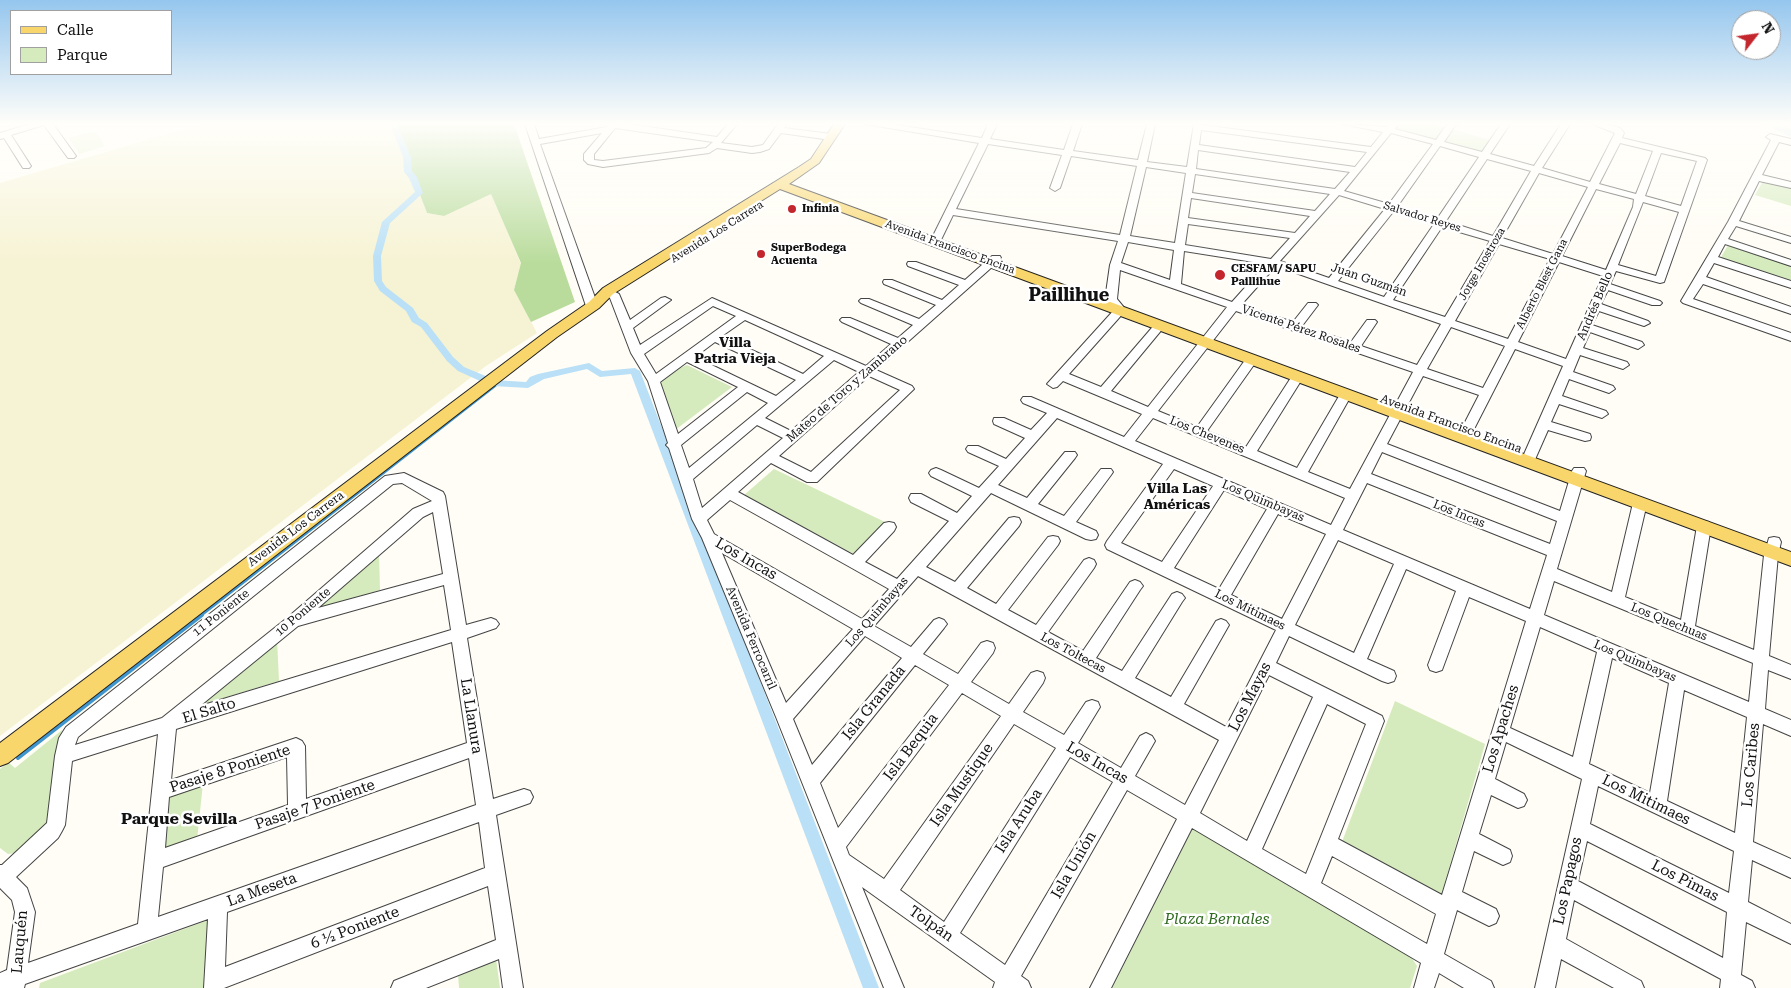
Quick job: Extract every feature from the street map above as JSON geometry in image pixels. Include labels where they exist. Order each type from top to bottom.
[{"type":"main road","name":"Avenida Los Carrera","points":[[787,184],[804,170]]},
{"type":"main road","name":"Avenida Los Carrera","points":[[0,756],[308,520],[593,306],[787,184],[813,170]]},
{"type":"main road","points":[[808,189],[808,183],[818,170]]},
{"type":"main road","name":"Avenida Francisco Encina","points":[[787,184],[808,189],[936,239]]},
{"type":"main road","name":"Avenida Francisco Encina","points":[[787,184],[1773,547],[1791,558]]},
{"type":"main road","name":"Avenida Francisco Encina","points":[[1115,305],[1160,325],[1208,339],[1252,359],[1346,394],[1467,430],[1530,458]]},
{"type":"main road","name":"Avenida Francisco Encina","points":[[1578,475],[1640,503],[1704,526],[1773,547],[1791,548]]},
{"type":"street","points":[[545,170],[593,306]]},
{"type":"street","points":[[936,239],[971,170]]},
{"type":"street","points":[[1055,188],[1062,170]]},
{"type":"street","points":[[1115,305],[1115,265],[1124,240],[1140,170]]},
{"type":"street","points":[[1176,285],[1191,170]]},
{"type":"street","name":"Salvador Reyes","points":[[1192,170],[1338,192],[1555,257],[1608,275],[1660,280],[1684,210]]},
{"type":"street","points":[[1126,442],[1234,306],[1357,170]]},
{"type":"street","points":[[1331,282],[1391,208],[1418,170]]},
{"type":"street","points":[[1386,301],[1476,170]]},
{"type":"street","name":"Jorge Inostroza","points":[[1398,409],[1535,170]]},
{"type":"street","points":[[1540,170],[1684,210],[1698,170]]},
{"type":"street","name":"Alberto Blest Gana","points":[[1467,430],[1599,170]]},
{"type":"street","name":"Andrés Bello","points":[[1530,458],[1638,207],[1639,198],[1650,170]]},
{"type":"street","points":[[1759,170],[1733,222],[1687,302],[1791,337]]},
{"type":"street","points":[[1756,177],[1791,185]]},
{"type":"street","points":[[1188,195],[1317,214]]},
{"type":"street","points":[[950,212],[1124,240]]},
{"type":"street","points":[[1183,220],[1297,236]]},
{"type":"street","points":[[1733,222],[1790,239]]},
{"type":"street","name":"Juan Guzmán","points":[[1124,240],[1273,262],[1511,344],[1609,389]]},
{"type":"street","points":[[1722,240],[1791,263]]},
{"type":"street","points":[[1712,258],[1791,285]]},
{"type":"street","name":"Mateo de Toro y Zambrano","points":[[699,519],[993,260]]},
{"type":"street","points":[[912,264],[966,284]]},
{"type":"street","name":"Vicente Pérez Rosales","points":[[1115,265],[1486,393]]},
{"type":"street","points":[[1608,275],[1656,302]]},
{"type":"street","points":[[1700,279],[1791,311]]},
{"type":"street","points":[[888,282],[943,304]]},
{"type":"street","name":"Avenida Ferrocarril","points":[[612,294],[637,353],[654,381],[673,445],[687,477],[699,519],[710,538],[894,988]]},
{"type":"street","points":[[627,327],[665,300]]},
{"type":"street","points":[[637,353],[712,301],[908,389],[812,479],[770,457]]},
{"type":"street","points":[[865,302],[920,324]]},
{"type":"street","name":"Los Chevenes","points":[[1115,305],[1057,379],[1103,393],[1353,496]]},
{"type":"street","points":[[1295,327],[1312,305]]},
{"type":"street","points":[[1595,306],[1644,322]]},
{"type":"street","points":[[654,381],[744,315]]},
{"type":"street","points":[[846,320],[899,343]]},
{"type":"street","points":[[1354,348],[1371,322]]},
{"type":"street","points":[[1103,393],[1160,325]]},
{"type":"street","points":[[1586,328],[1638,345]]},
{"type":"street","points":[[714,337],[804,379]]},
{"type":"street","points":[[1576,350],[1623,365]]},
{"type":"street","points":[[687,477],[833,355]]},
{"type":"street","points":[[686,357],[777,402]]},
{"type":"street","points":[[1200,432],[1252,359]]},
{"type":"street","points":[[1249,453],[1298,376]]},
{"type":"street","points":[[673,445],[746,387]]},
{"type":"street","points":[[1300,474],[1346,394]]},
{"type":"street","points":[[1556,398],[1602,414]]},
{"type":"street","points":[[1027,400],[1055,412]]},
{"type":"street","name":"Los Mayas","points":[[1100,988],[1398,409]]},
{"type":"street","name":"Los Quimbayas","points":[[784,717],[1055,412],[1791,728]]},
{"type":"street","points":[[756,419],[792,437]]},
{"type":"street","points":[[999,421],[1033,436]]},
{"type":"street","points":[[1544,424],[1585,437]]},
{"type":"street","points":[[1379,446],[1564,518]]},
{"type":"street","points":[[973,448],[1008,465]]},
{"type":"street","points":[[1029,505],[1070,455]]},
{"type":"street","name":"Los Mitimaes","points":[[1172,462],[1112,545],[1388,676]]},
{"type":"street","points":[[1067,523],[1106,472]]},
{"type":"street","points":[[936,473],[1029,505],[1091,535]]},
{"type":"street","name":"Los Apaches","points":[[1424,988],[1578,475]]},
{"type":"street","name":"Los Incas","points":[[1364,476],[1554,552]]},
{"type":"street","name":"11 Poniente","points":[[64,756],[68,738],[72,732],[390,479],[404,478],[438,496],[439,504]]},
{"type":"street","points":[[1165,570],[1222,483]]},
{"type":"street","points":[[728,493],[899,588]]},
{"type":"street","points":[[916,498],[959,520]]},
{"type":"street","points":[[1618,601],[1640,503]]},
{"type":"street","name":"La Llanura","points":[[439,504],[513,988]]},
{"type":"street","name":"10 Poniente","points":[[168,723],[292,622],[418,513],[439,504]]},
{"type":"street","points":[[1222,597],[1276,506]]},
{"type":"street","points":[[957,590],[1014,522]]},
{"type":"street","points":[[1687,630],[1704,526]]},
{"type":"street","points":[[855,563],[889,527]]},
{"type":"street","name":"Los Incas","points":[[710,538],[1484,988]]},
{"type":"street","points":[[998,612],[1053,541]]},
{"type":"street","name":"Los Caribes","points":[[1734,982],[1743,846],[1773,547]]},
{"type":"street","points":[[1358,662],[1402,561]]},
{"type":"street","points":[[1038,634],[1089,564]]},
{"type":"street","name":"Los Toltecas","points":[[916,568],[1229,737]]},
{"type":"street","name":"Los Quechuas","points":[[1548,572],[1791,672]]},
{"type":"street","points":[[292,622],[450,578]]},
{"type":"street","points":[[1086,660],[1135,586]]},
{"type":"street","points":[[1436,665],[1465,588]]},
{"type":"street","points":[[1125,681],[1177,598]]},
{"type":"street","name":"El Salto","points":[[64,756],[491,624]]},
{"type":"street","name":"Isla Granada","points":[[810,781],[938,624]]},
{"type":"street","points":[[1174,707],[1221,625]]},
{"type":"street","name":"Isla Bequia","points":[[839,853],[987,648]]},
{"type":"street","name":"Los Papagos","points":[[1545,988],[1580,828],[1585,771],[1606,648]]},
{"type":"street","points":[[1266,666],[1376,721],[1310,887]]},
{"type":"street","name":"Isla Mustique","points":[[887,892],[1037,678]]},
{"type":"street","points":[[1657,806],[1678,679]]},
{"type":"street","points":[[1251,853],[1323,694]]},
{"type":"street","name":"Isla Aruba","points":[[947,935],[1092,707]]},
{"type":"street","points":[[147,930],[168,723]]},
{"type":"street","name":"Los Mitimaes","points":[[1500,731],[1791,869]]},
{"type":"street","name":"Isla Unión","points":[[1011,985],[1146,742]]},
{"type":"street","name":"Pasaje 8 Poniente","points":[[161,792],[296,746],[297,811]]},
{"type":"street","name":"Pasaje 7 Poniente","points":[[154,861],[476,748]]},
{"type":"street","points":[[1,876],[52,832],[56,825],[64,756]]},
{"type":"street","points":[[1485,783],[1518,800]]},
{"type":"street","name":"La Meseta","points":[[10,983],[147,930],[524,797]]},
{"type":"street","name":"Los Pimas","points":[[1580,828],[1791,934]]},
{"type":"street","points":[[1468,838],[1503,856]]},
{"type":"street","points":[[1328,843],[1449,903],[1489,916]]},
{"type":"street","name":"Tolpán","points":[[839,853],[887,892],[947,935],[1011,985]]},
{"type":"street","name":"6 ½ Poniente","points":[[215,985],[495,874]]},
{"type":"street","name":"Lauquén","points":[[1,876],[20,895],[24,912],[10,983]]},
{"type":"street","points":[[1567,886],[1734,982]]},
{"type":"street","points":[[215,985],[218,906]]},
{"type":"street","points":[[1554,944],[1634,988]]},
{"type":"street","points":[[402,988],[506,946]]},
{"type":"shaded area","points":[[44,170],[408,170],[413,177],[427,213],[444,216],[491,193],[521,264],[514,290],[537,333],[486,366],[0,736],[0,183]]},
{"type":"green space","points":[[408,170],[530,170],[575,302],[531,322],[514,290],[521,263],[491,194],[444,216],[427,213],[413,177]]},
{"type":"green space","points":[[1763,181],[1791,188],[1791,206],[1755,195]]},
{"type":"green space","points":[[1728,245],[1791,266],[1791,283],[1720,259]]},
{"type":"green space","points":[[687,365],[732,387],[675,430],[654,379]]},
{"type":"green space","points":[[774,469],[885,522],[854,554],[744,495]]},
{"type":"green space","points":[[379,552],[380,590],[308,612]]},
{"type":"green space","points":[[277,639],[279,681],[197,706]]},
{"type":"green space","points":[[1395,701],[1485,744],[1441,896],[1342,842]]},
{"type":"green space","points":[[62,730],[47,823],[16,853],[8,854],[0,848],[0,769],[8,762],[15,768]]},
{"type":"green space","points":[[203,783],[197,840],[160,851],[167,795]]},
{"type":"green space","name":"Plaza Bernales","points":[[1193,827],[1411,957],[1417,966],[1410,988],[1103,988]]},
{"type":"green space","points":[[208,920],[204,988],[39,988],[40,983]]},
{"type":"green space","points":[[496,959],[500,988],[459,988],[458,974]]},
{"type":"waterway","points":[[408,170],[413,177],[419,193],[386,222],[377,256],[378,281],[383,289],[410,310],[415,320],[424,325],[450,359],[461,369],[484,379]]},
{"type":"waterway","points":[[493,383],[528,385],[534,379],[542,376],[589,366],[600,374],[635,371],[871,988]]},
{"type":"waterway","points":[[200,616],[497,384]]},
{"type":"waterway","points":[[18,758],[202,615]]},
{"type":"place","name":"Infinia","points":[[792,209]]},
{"type":"place","name":"SuperBodega Acuenta","points":[[761,254]]},
{"type":"place","name":"CESFAM/ SAPU Paillihue","points":[[1220,275]]},
{"type":"district","name":"Paillihue","points":[[1069,296]]},
{"type":"district","name":"Villa Patria Vieja","points":[[735,352]]},
{"type":"district","name":"Villa Las Américas","points":[[1177,498]]},
{"type":"district","name":"Parque Sevilla","points":[[179,819]]}]
